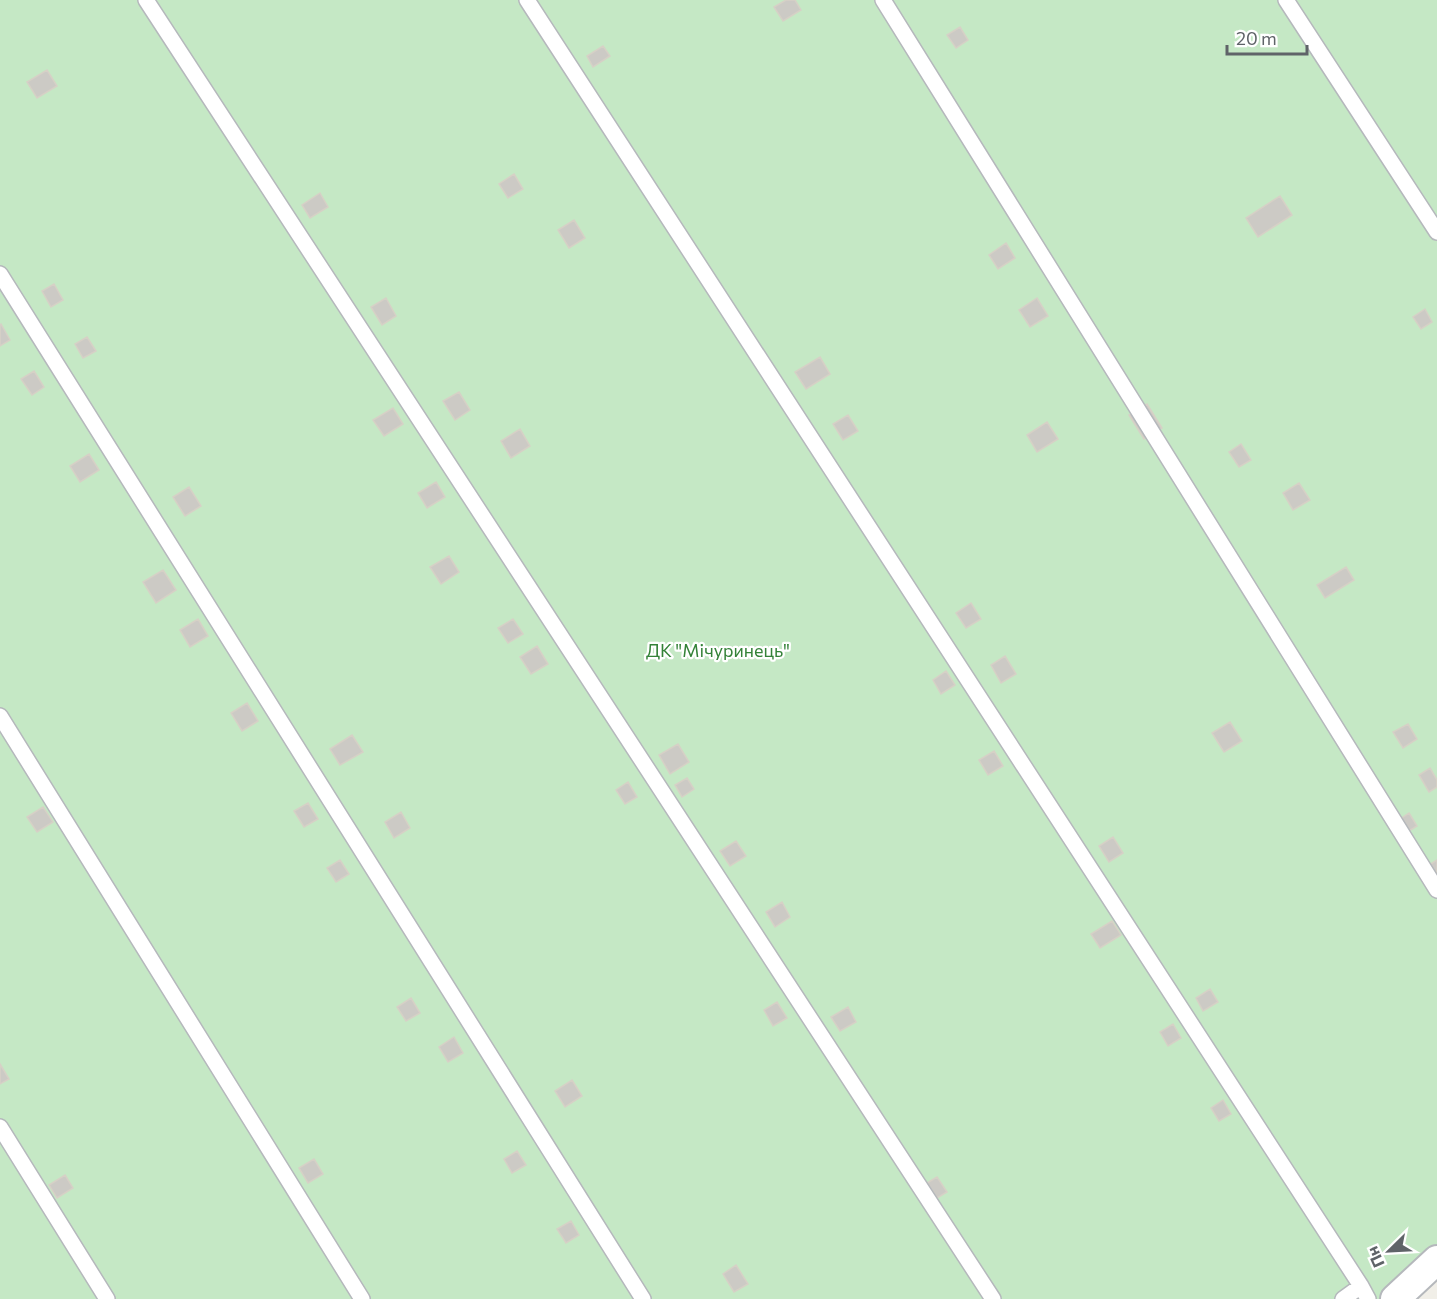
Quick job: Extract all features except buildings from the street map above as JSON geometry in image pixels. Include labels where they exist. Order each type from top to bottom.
[{"type":"street","points":[[1395,1299],[1437,1260]]},
{"type":"lane","points":[[146,0],[993,1299]]},
{"type":"lane","points":[[528,0],[1364,1292],[1342,1299]]},
{"type":"lane","points":[[883,0],[1437,890]]},
{"type":"lane","points":[[1286,0],[1437,232]]},
{"type":"lane","points":[[0,274],[643,1299]]},
{"type":"lane","points":[[0,716],[362,1299]]},
{"type":"lane","points":[[0,1127],[107,1299]]},
{"type":"green space","name":"ДК \"Мічуринець\"","points":[[0,0],[1437,0],[1437,1260],[1395,1299],[0,1299]]}]
